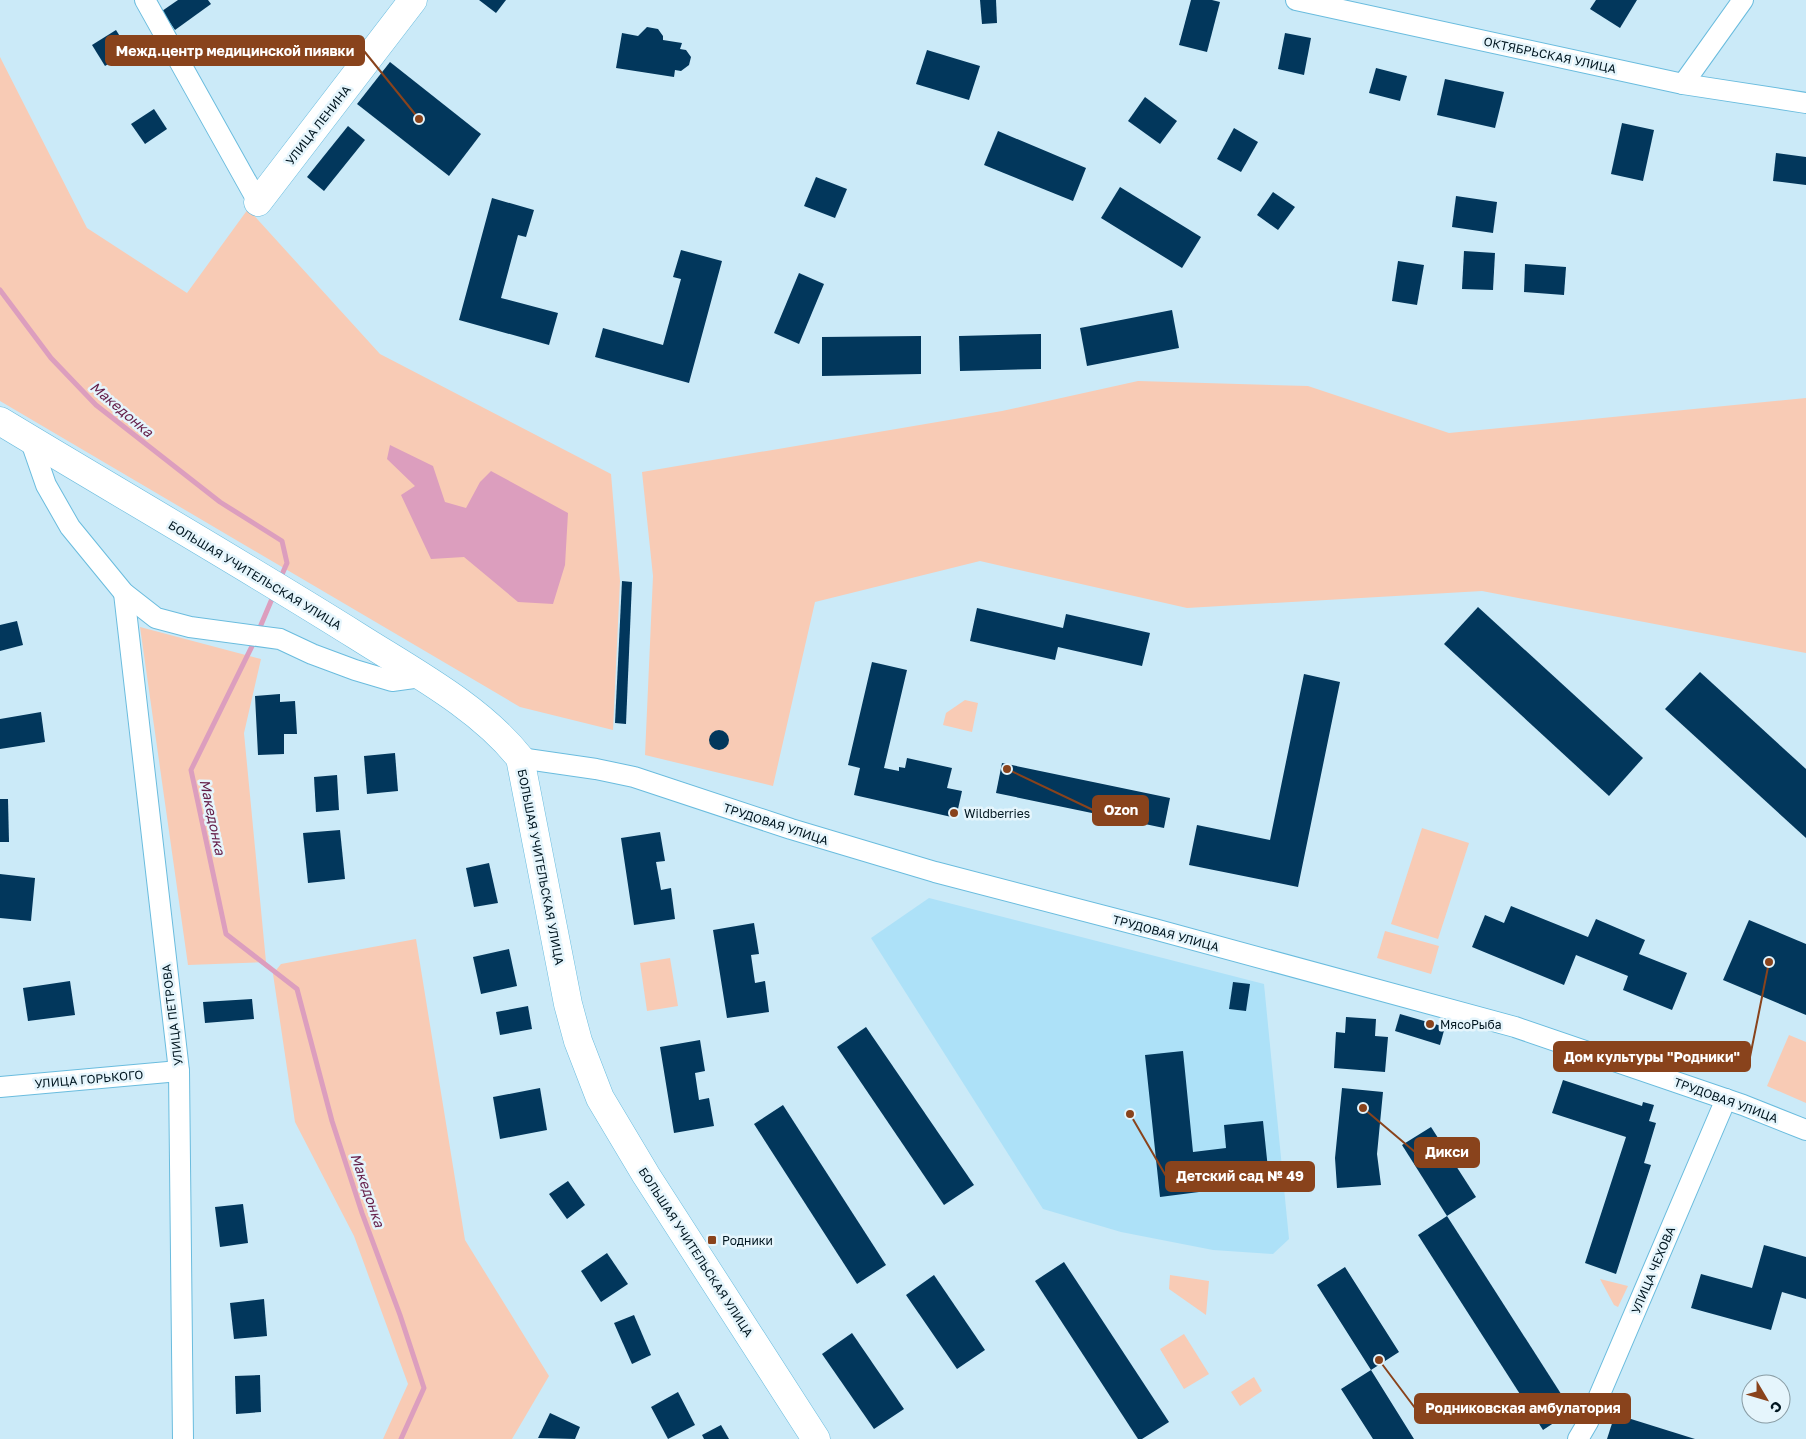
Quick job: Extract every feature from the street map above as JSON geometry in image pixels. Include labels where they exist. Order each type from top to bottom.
[{"type":"main road","name":"УЛИЦА ЛЕНИНА","points":[[258,202],[413,0]]},
{"type":"main road","name":"БОЛЬШАЯ УЧИТЕЛЬСКАЯ УЛИЦА","points":[[0,421],[315,610],[483,719],[506,740],[520,758],[568,1004],[578,1041],[600,1098],[646,1175],[816,1439]]},
{"type":"street","points":[[145,0],[258,202]]},
{"type":"street","name":"ОКТЯБРЬСКАЯ УЛИЦА","points":[[1296,0],[1684,84],[1806,103]]},
{"type":"street","points":[[1684,84],[1743,0]]},
{"type":"street","points":[[30,439],[46,485],[70,527],[124,593],[156,618],[190,627],[280,639],[312,654],[392,681],[421,677]]},
{"type":"street","name":"УЛИЦА ПЕТРОВА","points":[[124,593],[179,1071],[183,1439]]},
{"type":"street","name":"ТРУДОВАЯ УЛИЦА","points":[[520,758],[596,769],[634,777],[791,829],[936,872],[1163,931],[1516,1027],[1726,1099],[1806,1130]]},
{"type":"street","name":"УЛИЦА ГОРЬКОГО","points":[[0,1087],[179,1071]]},
{"type":"street","name":"УЛИЦА ЧЕХОВА","points":[[1578,1439],[1588,1422],[1726,1099]]},
{"type":"shaded area","points":[[0,57],[87,228],[187,293],[248,209],[380,354],[611,474],[620,581],[613,730],[520,707],[0,401]]},
{"type":"shaded area","points":[[1138,381],[1308,386],[1449,433],[1806,398],[1806,653],[1482,591],[1187,608],[980,561],[815,602],[773,786],[645,755],[653,576],[642,472],[1002,411]]},
{"type":"shaded area","points":[[390,445],[433,466],[445,502],[466,508],[480,482],[491,471],[568,513],[565,565],[553,604],[518,602],[464,557],[431,559],[401,495],[415,486],[387,459]]},
{"type":"shaded area","points":[[140,627],[261,659],[244,733],[266,962],[188,965]]},
{"type":"shaded area","points":[[965,700],[978,703],[972,732],[943,725],[946,713]]},
{"type":"shaded area","points":[[1422,828],[1469,843],[1438,939],[1391,924]]},
{"type":"shaded area","points":[[929,898],[1264,984],[1289,1239],[1273,1254],[1213,1250],[1121,1232],[1043,1209],[871,938]]},
{"type":"shaded area","points":[[1385,931],[1439,946],[1431,974],[1377,958]]},
{"type":"shaded area","points":[[416,939],[465,1240],[549,1376],[512,1439],[383,1439],[408,1384],[354,1236],[295,1122],[273,974],[281,964]]},
{"type":"shaded area","points":[[670,958],[678,1006],[647,1011],[640,963]]},
{"type":"shaded area","points":[[1789,1035],[1806,1042],[1806,1103],[1767,1086]]},
{"type":"shaded area","points":[[1170,1275],[1209,1281],[1206,1315],[1169,1289]]},
{"type":"shaded area","points":[[1600,1279],[1628,1286],[1618,1307],[1614,1305]]},
{"type":"shaded area","points":[[1184,1334],[1209,1374],[1184,1389],[1160,1349]]},
{"type":"shaded area","points":[[1254,1377],[1262,1391],[1240,1406],[1231,1392]]},
{"type":"building","points":[[178,0],[208,0],[211,4],[175,30],[162,11]]},
{"type":"building","points":[[479,0],[506,0],[496,13]]},
{"type":"building","points":[[980,0],[996,0],[997,23],[982,24]]},
{"type":"building","points":[[1191,0],[1220,2],[1207,52],[1179,45]]},
{"type":"building","points":[[1596,0],[1637,0],[1620,28],[1590,9]]},
{"type":"building","points":[[647,27],[658,29],[663,36],[663,40],[682,43],[680,49],[686,50],[691,57],[689,65],[681,71],[675,70],[674,77],[616,68],[622,33],[638,36]]},
{"type":"building","points":[[116,30],[129,51],[105,66],[92,45]]},
{"type":"building","points":[[1285,33],[1311,38],[1304,75],[1278,69]]},
{"type":"building","points":[[927,50],[980,66],[969,100],[916,84]]},
{"type":"building","points":[[390,62],[481,134],[449,176],[357,104]]},
{"type":"building","points":[[1376,68],[1407,76],[1400,101],[1369,93]]},
{"type":"building","points":[[1445,79],[1504,92],[1495,128],[1437,115]]},
{"type":"building","points":[[1145,97],[1177,121],[1160,144],[1128,121]]},
{"type":"building","points":[[154,109],[167,129],[145,144],[131,124]]},
{"type":"building","points":[[1622,123],[1654,130],[1643,181],[1611,174]]},
{"type":"building","points":[[348,126],[365,140],[324,191],[307,177]]},
{"type":"building","points":[[1234,128],[1258,142],[1241,172],[1217,159]]},
{"type":"building","points":[[998,131],[1086,168],[1073,201],[984,165]]},
{"type":"building","points":[[1776,153],[1806,157],[1806,185],[1773,181]]},
{"type":"building","points":[[816,177],[847,189],[835,218],[804,206]]},
{"type":"building","points":[[1120,187],[1201,237],[1182,268],[1101,218]]},
{"type":"building","points":[[1273,192],[1295,207],[1278,230],[1257,215]]},
{"type":"building","points":[[1456,196],[1497,202],[1493,233],[1452,227]]},
{"type":"building","points":[[492,198],[534,210],[526,237],[518,235],[501,298],[558,313],[549,345],[459,320]]},
{"type":"building","points":[[681,250],[722,261],[689,383],[595,357],[603,328],[663,345],[681,279],[673,277]]},
{"type":"building","points":[[1464,251],[1495,253],[1493,290],[1462,289]]},
{"type":"building","points":[[1398,261],[1424,265],[1417,305],[1392,301]]},
{"type":"building","points":[[1525,264],[1566,267],[1564,295],[1524,292]]},
{"type":"building","points":[[799,273],[824,284],[799,344],[774,333]]},
{"type":"building","points":[[1172,310],[1179,348],[1087,366],[1080,328]]},
{"type":"building","points":[[1041,334],[1041,369],[960,371],[959,336]]},
{"type":"building","points":[[921,336],[921,374],[822,376],[822,337]]},
{"type":"building","points":[[622,581],[632,582],[626,724],[615,723]]},
{"type":"building","points":[[1478,607],[1643,758],[1609,796],[1444,644]]},
{"type":"building","points":[[977,608],[1063,628],[1066,614],[1150,633],[1142,666],[1058,647],[1055,660],[970,641]]},
{"type":"building","points":[[17,621],[23,645],[0,651],[0,625]]},
{"type":"building","points":[[872,662],[907,670],[884,768],[899,771],[899,767],[905,768],[907,758],[952,768],[947,788],[962,791],[956,818],[854,795],[860,768],[848,765]]},
{"type":"building","points":[[1700,672],[1806,769],[1806,838],[1665,709]]},
{"type":"building","points":[[1304,674],[1340,682],[1298,887],[1189,865],[1197,825],[1270,840]]},
{"type":"building","points":[[280,694],[280,702],[295,701],[297,734],[284,734],[284,754],[258,755],[255,696]]},
{"type":"building","points":[[41,712],[45,742],[0,749],[0,719]]},
{"type":"building","points":[[719,730],[726,733],[729,740],[726,747],[719,750],[712,747],[709,740],[712,733]]},
{"type":"building","points":[[395,753],[398,791],[367,794],[364,756]]},
{"type":"building","points":[[1002,763],[1170,798],[1164,828],[996,793]]},
{"type":"building","points":[[337,775],[339,810],[316,812],[314,777]]},
{"type":"building","points":[[0,799],[8,799],[9,842],[0,842]]},
{"type":"building","points":[[340,830],[345,879],[308,883],[303,833]]},
{"type":"building","points":[[660,832],[665,861],[656,862],[661,890],[671,888],[675,919],[634,925],[621,838]]},
{"type":"building","points":[[489,863],[498,903],[474,907],[466,868]]},
{"type":"building","points":[[0,874],[35,878],[31,921],[0,918]]},
{"type":"building","points":[[1511,906],[1588,937],[1596,919],[1645,940],[1639,954],[1687,973],[1672,1010],[1623,990],[1628,976],[1576,955],[1564,985],[1472,947],[1485,915],[1504,923]]},
{"type":"building","points":[[1749,920],[1806,944],[1806,1015],[1723,980]]},
{"type":"building","points":[[754,923],[759,954],[751,955],[755,983],[765,981],[769,1012],[727,1018],[713,930]]},
{"type":"building","points":[[509,949],[517,986],[481,994],[473,957]]},
{"type":"building","points":[[70,981],[75,1015],[28,1021],[23,988]]},
{"type":"building","points":[[1233,982],[1250,984],[1246,1011],[1229,1009]]},
{"type":"building","points":[[252,999],[254,1019],[205,1023],[203,1002]]},
{"type":"building","points":[[528,1006],[532,1029],[500,1035],[496,1012]]},
{"type":"building","points":[[1400,1014],[1445,1027],[1440,1045],[1395,1031]]},
{"type":"building","points":[[1346,1017],[1376,1019],[1375,1036],[1388,1037],[1385,1072],[1334,1068],[1336,1032],[1345,1033]]},
{"type":"building","points":[[866,1027],[974,1185],[944,1205],[837,1047]]},
{"type":"building","points":[[700,1040],[705,1071],[695,1073],[699,1100],[709,1098],[714,1126],[674,1133],[660,1047]]},
{"type":"building","points":[[1183,1051],[1193,1152],[1226,1148],[1224,1125],[1263,1121],[1270,1188],[1235,1192],[1233,1177],[1229,1177],[1227,1163],[1196,1166],[1199,1192],[1160,1197],[1145,1055]]},
{"type":"building","points":[[1563,1080],[1642,1106],[1643,1102],[1654,1105],[1649,1121],[1656,1123],[1644,1163],[1651,1165],[1616,1274],[1585,1263],[1626,1137],[1552,1113]]},
{"type":"building","points":[[540,1088],[547,1130],[500,1139],[493,1097]]},
{"type":"building","points":[[1342,1088],[1383,1092],[1377,1154],[1381,1185],[1337,1188],[1335,1158]]},
{"type":"building","points":[[783,1105],[886,1265],[857,1284],[754,1124]]},
{"type":"building","points":[[1431,1127],[1476,1197],[1447,1216],[1402,1145]]},
{"type":"building","points":[[568,1181],[585,1205],[567,1219],[549,1194]]},
{"type":"building","points":[[243,1204],[248,1243],[220,1247],[215,1207]]},
{"type":"building","points":[[1447,1216],[1572,1411],[1543,1430],[1418,1235]]},
{"type":"building","points":[[1764,1245],[1806,1257],[1806,1299],[1782,1292],[1771,1330],[1691,1308],[1701,1274],[1752,1288]]},
{"type":"building","points":[[607,1253],[628,1284],[601,1302],[581,1271]]},
{"type":"building","points":[[1064,1262],[1169,1422],[1142,1439],[1138,1439],[1035,1281]]},
{"type":"building","points":[[1345,1267],[1399,1352],[1371,1370],[1317,1285]]},
{"type":"building","points":[[934,1275],[985,1350],[957,1369],[906,1295]]},
{"type":"building","points":[[264,1299],[267,1336],[234,1339],[230,1303]]},
{"type":"building","points":[[634,1315],[651,1355],[632,1364],[614,1323]]},
{"type":"building","points":[[852,1333],[904,1409],[874,1429],[822,1354]]},
{"type":"building","points":[[1371,1370],[1414,1439],[1373,1439],[1341,1389]]},
{"type":"building","points":[[260,1375],[261,1412],[236,1414],[235,1376]]},
{"type":"building","points":[[678,1392],[695,1425],[668,1439],[651,1407]]},
{"type":"building","points":[[550,1413],[580,1427],[575,1439],[538,1438]]},
{"type":"building","points":[[1615,1414],[1695,1439],[1607,1439]]},
{"type":"building","points":[[721,1425],[729,1439],[704,1439],[702,1435]]},
{"type":"waterway","name":"Македонка","points":[[0,290],[51,358],[96,405],[220,502],[282,541],[287,563],[280,579]]},
{"type":"waterway","name":"Македонка","points":[[258,632],[274,594]]},
{"type":"waterway","name":"Македонка","points":[[255,640],[191,770],[226,934],[297,989],[332,1121],[362,1213],[400,1315],[424,1388],[401,1439]]},
{"type":"place","name":"Межд.центр медицинской пиявки","points":[[419,119]]},
{"type":"place","name":"Ozon","points":[[1007,769]]},
{"type":"place","name":"Wildberries","points":[[954,813]]},
{"type":"place","name":"Дом культуры \"Родники\"","points":[[1769,962]]},
{"type":"place","name":"МясоРыба","points":[[1430,1024]]},
{"type":"place","name":"Дикси","points":[[1363,1108]]},
{"type":"place","name":"Детский сад № 49","points":[[1130,1114]]},
{"type":"place","name":"Родники","points":[[712,1240]]},
{"type":"place","name":"Родниковская амбулатория","points":[[1379,1360]]}]
